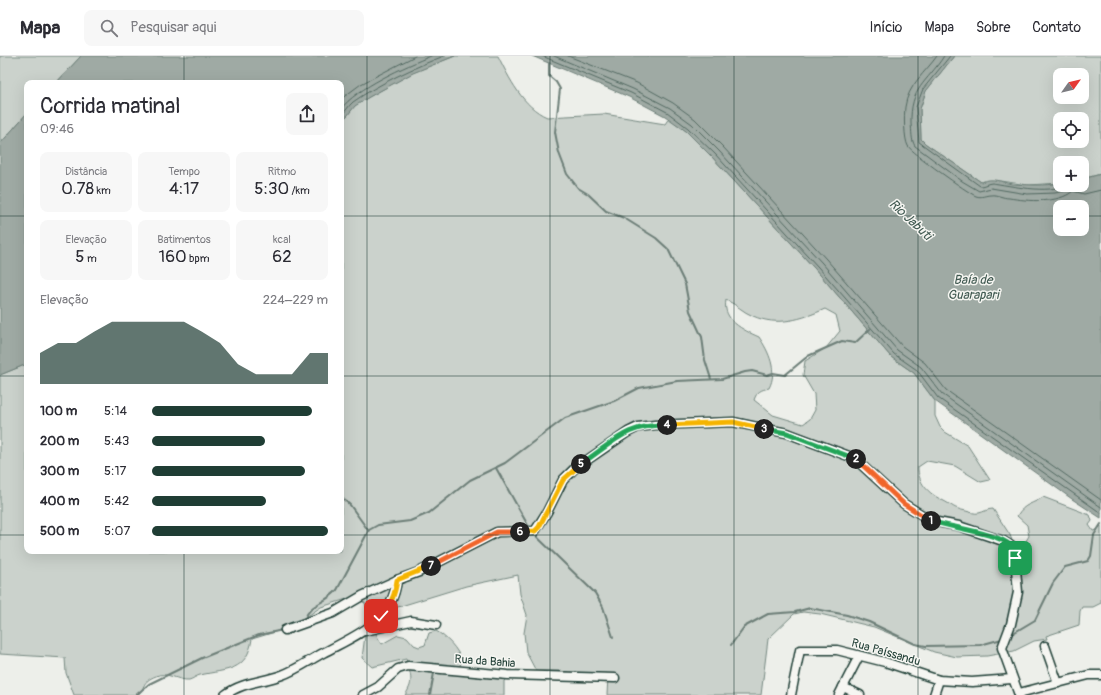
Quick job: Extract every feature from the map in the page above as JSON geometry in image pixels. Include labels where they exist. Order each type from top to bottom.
[{"type":"street","points":[[284,630],[333,613],[397,580],[419,572],[497,532],[535,531],[548,512],[563,480],[574,469],[628,432],[638,427],[655,424],[733,422],[787,433],[854,458],[904,504],[922,516],[932,521],[959,526],[1003,541],[1011,546],[1015,558],[1018,592],[1011,624],[1002,648],[1008,662],[1012,679],[1019,694],[1090,675],[1101,675]]},
{"type":"street","points":[[225,695],[235,687],[284,675],[364,631],[381,616],[392,603],[397,580]]},
{"type":"street","points":[[364,631],[411,621],[436,625]]},
{"type":"street","points":[[1045,646],[1058,683]]},
{"type":"street","name":"Rua Paíssandu","points":[[791,695],[800,650],[837,650],[885,662],[938,680],[972,682],[1012,679]]},
{"type":"street","points":[[839,695],[859,656]]},
{"type":"street","name":"Rua da Bahia","points":[[363,695],[378,691],[398,669],[408,666],[508,675],[615,678]]},
{"type":"street","points":[[934,695],[938,680]]},
{"type":"street","points":[[843,687],[860,695]]},
{"type":"shaded area","points":[[0,56],[81,56],[59,80],[24,80],[24,116],[0,144]]},
{"type":"shaded area","points":[[455,56],[498,56],[512,82],[524,99],[538,112],[547,117],[604,114],[665,124],[669,118],[686,131],[712,157],[815,269],[891,357],[914,373],[935,401],[935,416],[940,427],[945,432],[968,446],[990,480],[981,482],[955,466],[927,461],[918,467],[918,473],[922,483],[928,491],[958,509],[979,513],[993,509],[1010,535],[1016,552],[1022,547],[1029,536],[1027,525],[1017,516],[1026,506],[1043,497],[1090,515],[1092,521],[1089,525],[1093,531],[1097,530],[1101,526],[1101,603],[1093,607],[1082,607],[1080,611],[1079,625],[1046,636],[1047,639],[1034,641],[1014,651],[987,656],[957,657],[934,652],[874,627],[820,614],[803,612],[794,614],[768,639],[761,695],[607,695],[608,676],[559,671],[536,671],[526,652],[524,633],[527,615],[520,594],[518,575],[466,586],[388,610],[374,628],[382,644],[398,635],[407,637],[414,645],[419,647],[425,645],[429,633],[436,631],[447,639],[458,652],[461,661],[458,671],[510,676],[504,681],[504,695],[405,695],[411,681],[406,659],[372,667],[362,658],[368,613],[365,603],[353,597],[321,607],[306,617],[275,632],[252,639],[246,658],[234,667],[227,670],[200,675],[189,680],[168,675],[160,675],[148,680],[138,695],[74,695],[66,673],[65,658],[0,654],[0,375],[24,365],[24,554],[344,554],[344,118],[347,116],[354,106],[412,73]],"holes":[[[726,300],[753,316],[772,321],[799,319],[825,309],[836,315],[840,331],[826,348],[805,361],[803,375],[814,394],[815,410],[810,419],[803,424],[773,415],[754,400],[756,395],[760,391],[769,388],[772,382],[773,375],[771,362],[769,355],[759,337],[740,327],[730,319],[727,313]]]},
{"type":"shaded area","points":[[954,56],[1101,56],[1101,174],[1089,177],[1089,156],[1053,156],[1053,183],[1028,185],[1000,181],[981,182],[921,139],[920,109],[926,91]]},
{"type":"water","points":[[81,56],[455,56],[413,73],[369,97],[355,106],[344,118],[344,80],[59,80]]},
{"type":"water","name":"Baía de Guarapari","points":[[532,56],[954,56],[926,91],[920,109],[921,139],[926,144],[981,182],[993,180],[1012,184],[1053,184],[1053,192],[1089,192],[1089,177],[1101,174],[1101,518],[935,401],[914,373],[891,357],[815,269],[712,157],[686,131],[665,116],[629,97]]},
{"type":"water","points":[[24,116],[24,365],[0,375],[0,144]]},
{"type":"waterway","points":[[549,63],[549,76],[556,82],[560,89],[555,132],[559,153],[567,174],[578,188],[588,194],[606,211],[624,218],[656,238],[668,249],[685,284],[690,311],[702,337],[705,360],[711,379]]},
{"type":"waterway","points":[[304,620],[314,606],[328,598],[337,590],[369,530],[378,525],[410,521],[429,513],[470,480],[505,463],[565,418],[614,401],[639,388],[677,381],[722,379],[752,371],[767,375],[773,373],[785,375],[808,356],[842,341],[855,343],[870,329]]},
{"type":"waterway","points":[[496,468],[530,529]]},
{"type":"waterway","points":[[344,500],[350,505],[368,530]]},
{"type":"waterway","points":[[1010,635],[1035,620],[1053,583],[1065,567],[1088,561],[1091,556],[1094,535],[1101,524]]},
{"type":"waterway","points":[[534,534],[595,593],[603,607],[613,637]]},
{"type":"waterway","points":[[731,645],[744,627],[768,614],[795,612],[810,608],[847,615],[869,622],[915,644],[926,646],[980,645],[1002,639]]},
{"type":"waterway","points":[[136,695],[149,684],[202,658],[259,635],[283,630]]},
{"type":"waterway","points":[[430,695],[434,673]]},
{"type":"route","points":[[381,616],[392,603],[397,580],[419,572],[497,532],[525,533],[535,531],[548,512],[563,480],[574,469],[628,432],[638,427],[655,424],[685,425],[733,422],[787,433],[816,443],[854,458],[862,463],[876,478],[912,510],[932,521],[959,526],[1003,541],[1011,546],[1015,558]]},
{"type":"water label","name":"Rio Jabuti","points":[[911,219]]}]
